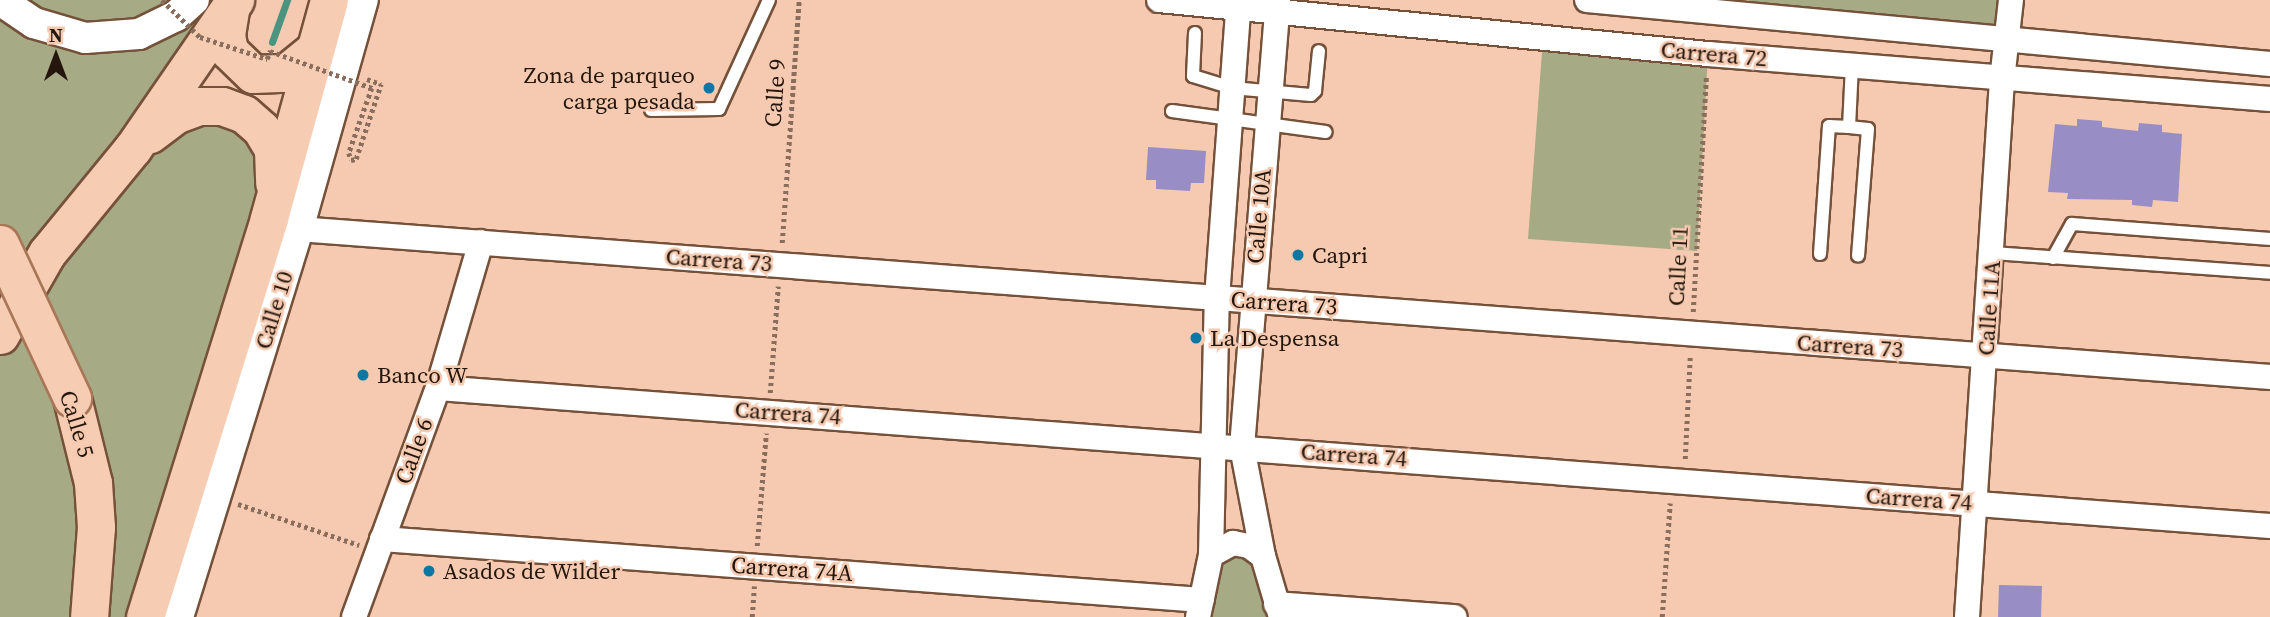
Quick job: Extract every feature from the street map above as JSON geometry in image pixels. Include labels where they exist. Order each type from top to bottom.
[{"type":"main road","name":"Calle 10","points":[[145,617],[284,224],[313,51],[329,0]]},
{"type":"main road","points":[[232,5],[226,35],[229,51],[253,74],[286,74],[313,51]]},
{"type":"main road","points":[[0,335],[47,253],[133,148],[232,5]]},
{"type":"main road","points":[[133,148],[160,124],[199,106],[222,106],[243,114],[261,129],[273,149],[284,224]]},
{"type":"main road","name":"Calle 5","points":[[0,244],[72,398],[93,483],[96,527],[89,617]]},
{"type":"street","points":[[1,0],[34,23],[59,33],[115,38],[157,27],[194,0]]},
{"type":"street","name":"Calle 10","points":[[178,617],[218,496],[284,224],[363,0]]},
{"type":"street","name":"Carrera 72","points":[[1159,0],[1278,5],[1708,54],[2002,80],[2270,99]]},
{"type":"street","name":"Carrera 72","points":[[1587,0],[2270,64]]},
{"type":"street","name":"Calle 11A","points":[[1967,617],[1985,356],[2004,254],[2002,80],[2011,0]]},
{"type":"street","name":"Calle 10A","points":[[1200,608],[1211,555],[1217,298],[1239,4]]},
{"type":"street","name":"Calle 10A","points":[[1278,5],[1242,447],[1263,556],[1279,610]]},
{"type":"street","name":"Carrera 73","points":[[284,224],[481,242],[2270,377]]},
{"type":"street","name":"Calle 6","points":[[354,617],[438,388],[481,242]]},
{"type":"street","name":"Carrera 74","points":[[438,388],[1214,444],[2270,526]]},
{"type":"street","points":[[1211,555],[1233,543],[1249,546],[1263,556]]},
{"type":"street","name":"Carrera 74A","points":[[379,545],[1200,608]]},
{"type":"street","points":[[1279,610],[1455,617]]},
{"type":"lane","points":[[651,110],[719,109],[769,0]]},
{"type":"lane","points":[[1195,33],[1193,76],[1232,88],[1314,93],[1319,51]]},
{"type":"lane","points":[[1849,127],[1852,66]]},
{"type":"lane","points":[[1172,111],[1268,127],[1326,132]]},
{"type":"lane","points":[[1820,254],[1829,126],[1849,127],[1868,129],[1858,256]]},
{"type":"lane","points":[[2053,258],[2072,224],[2270,239]]},
{"type":"lane","points":[[2004,254],[2270,273]]},
{"type":"path","points":[[162,0],[200,37],[267,59],[271,51],[372,88],[349,153],[351,160],[356,159],[381,84]]},
{"type":"path","name":"Calle 9","points":[[786,188],[799,0]]},
{"type":"path","name":"Calle 11","points":[[1662,617],[1692,334],[1708,54]]},
{"type":"path","points":[[218,496],[379,545]]},
{"type":"green space","points":[[0,0],[214,0],[136,145],[199,106],[273,149],[145,617],[0,617]]},
{"type":"green space","points":[[1749,0],[2011,0],[2008,40],[1747,16]]},
{"type":"green space","points":[[1543,39],[1708,54],[1697,251],[1528,239]]},
{"type":"green space","points":[[1249,546],[1281,617],[1198,617],[1211,555]]},
{"type":"building","points":[[2077,119],[2102,121],[2102,127],[2138,131],[2139,123],[2162,125],[2162,132],[2182,134],[2178,202],[2153,200],[2152,207],[2132,205],[2132,200],[2067,199],[2068,193],[2048,192],[2055,124],[2077,126]]},
{"type":"building","points":[[1148,147],[1206,151],[1204,183],[1191,183],[1190,191],[1156,189],[1156,180],[1146,180]]},
{"type":"building","points":[[1999,585],[2042,586],[2041,617],[1998,617]]},
{"type":"waterway","points":[[272,42],[287,0]]},
{"type":"place","name":"Zona de parqueo carga pesada","points":[[709,88]]},
{"type":"place","name":"Capri","points":[[1298,255]]},
{"type":"place","name":"La Despensa","points":[[1196,338]]},
{"type":"place","name":"Banco W","points":[[363,375]]},
{"type":"place","name":"Asados de Wilder","points":[[429,571]]}]
